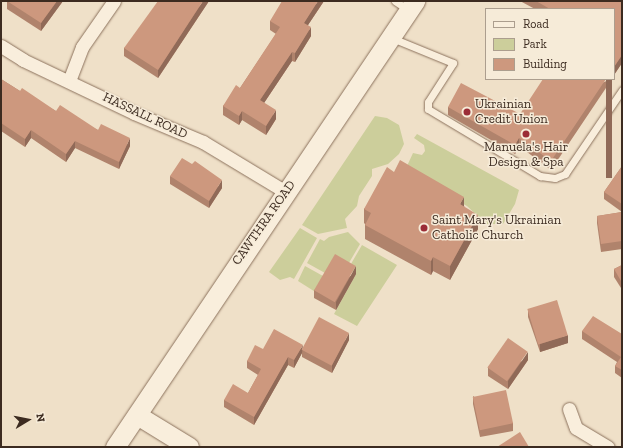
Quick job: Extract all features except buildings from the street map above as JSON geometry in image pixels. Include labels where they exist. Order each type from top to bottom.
[{"type":"main road","name":"CAWTHRA ROAD","points":[[115,447],[286,192],[392,38],[406,4]]},
{"type":"main road","points":[[137,415],[189,447]]},
{"type":"street","points":[[69,81],[82,47],[114,1]]},
{"type":"street","name":"HASSALL ROAD","points":[[1,46],[23,60],[134,113],[203,142],[286,192]]},
{"type":"street","points":[[569,409],[576,428],[608,447]]},
{"type":"lane","points":[[392,38],[453,63],[428,102],[428,109],[540,176],[555,178],[565,174],[622,90]]},
{"type":"green space","points":[[375,116],[387,118],[399,125],[404,144],[399,154],[388,164],[372,169],[372,176],[359,196],[357,206],[345,219],[347,228],[318,234],[302,225]]},
{"type":"green space","points":[[417,134],[519,190],[515,204],[503,224],[486,224],[467,206],[409,174],[407,166],[413,153],[422,155],[425,151],[424,145],[414,138]]},
{"type":"green space","points":[[300,228],[317,238],[294,279],[290,277],[280,280],[269,272]]},
{"type":"green space","points":[[348,232],[360,244],[346,268],[325,273],[307,263],[320,239],[324,241],[329,237]]},
{"type":"green space","points":[[362,245],[397,265],[357,326],[334,314],[356,274],[348,269]]},
{"type":"green space","points":[[305,266],[323,276],[317,293],[298,281]]},
{"type":"place","name":"Ukrainian Credit Union","points":[[467,112]]},
{"type":"place","name":"Manuela's Hair Design & Spa","points":[[526,134]]},
{"type":"place","name":"Saint Mary's Ukrainian Catholic Church","points":[[424,228]]}]
